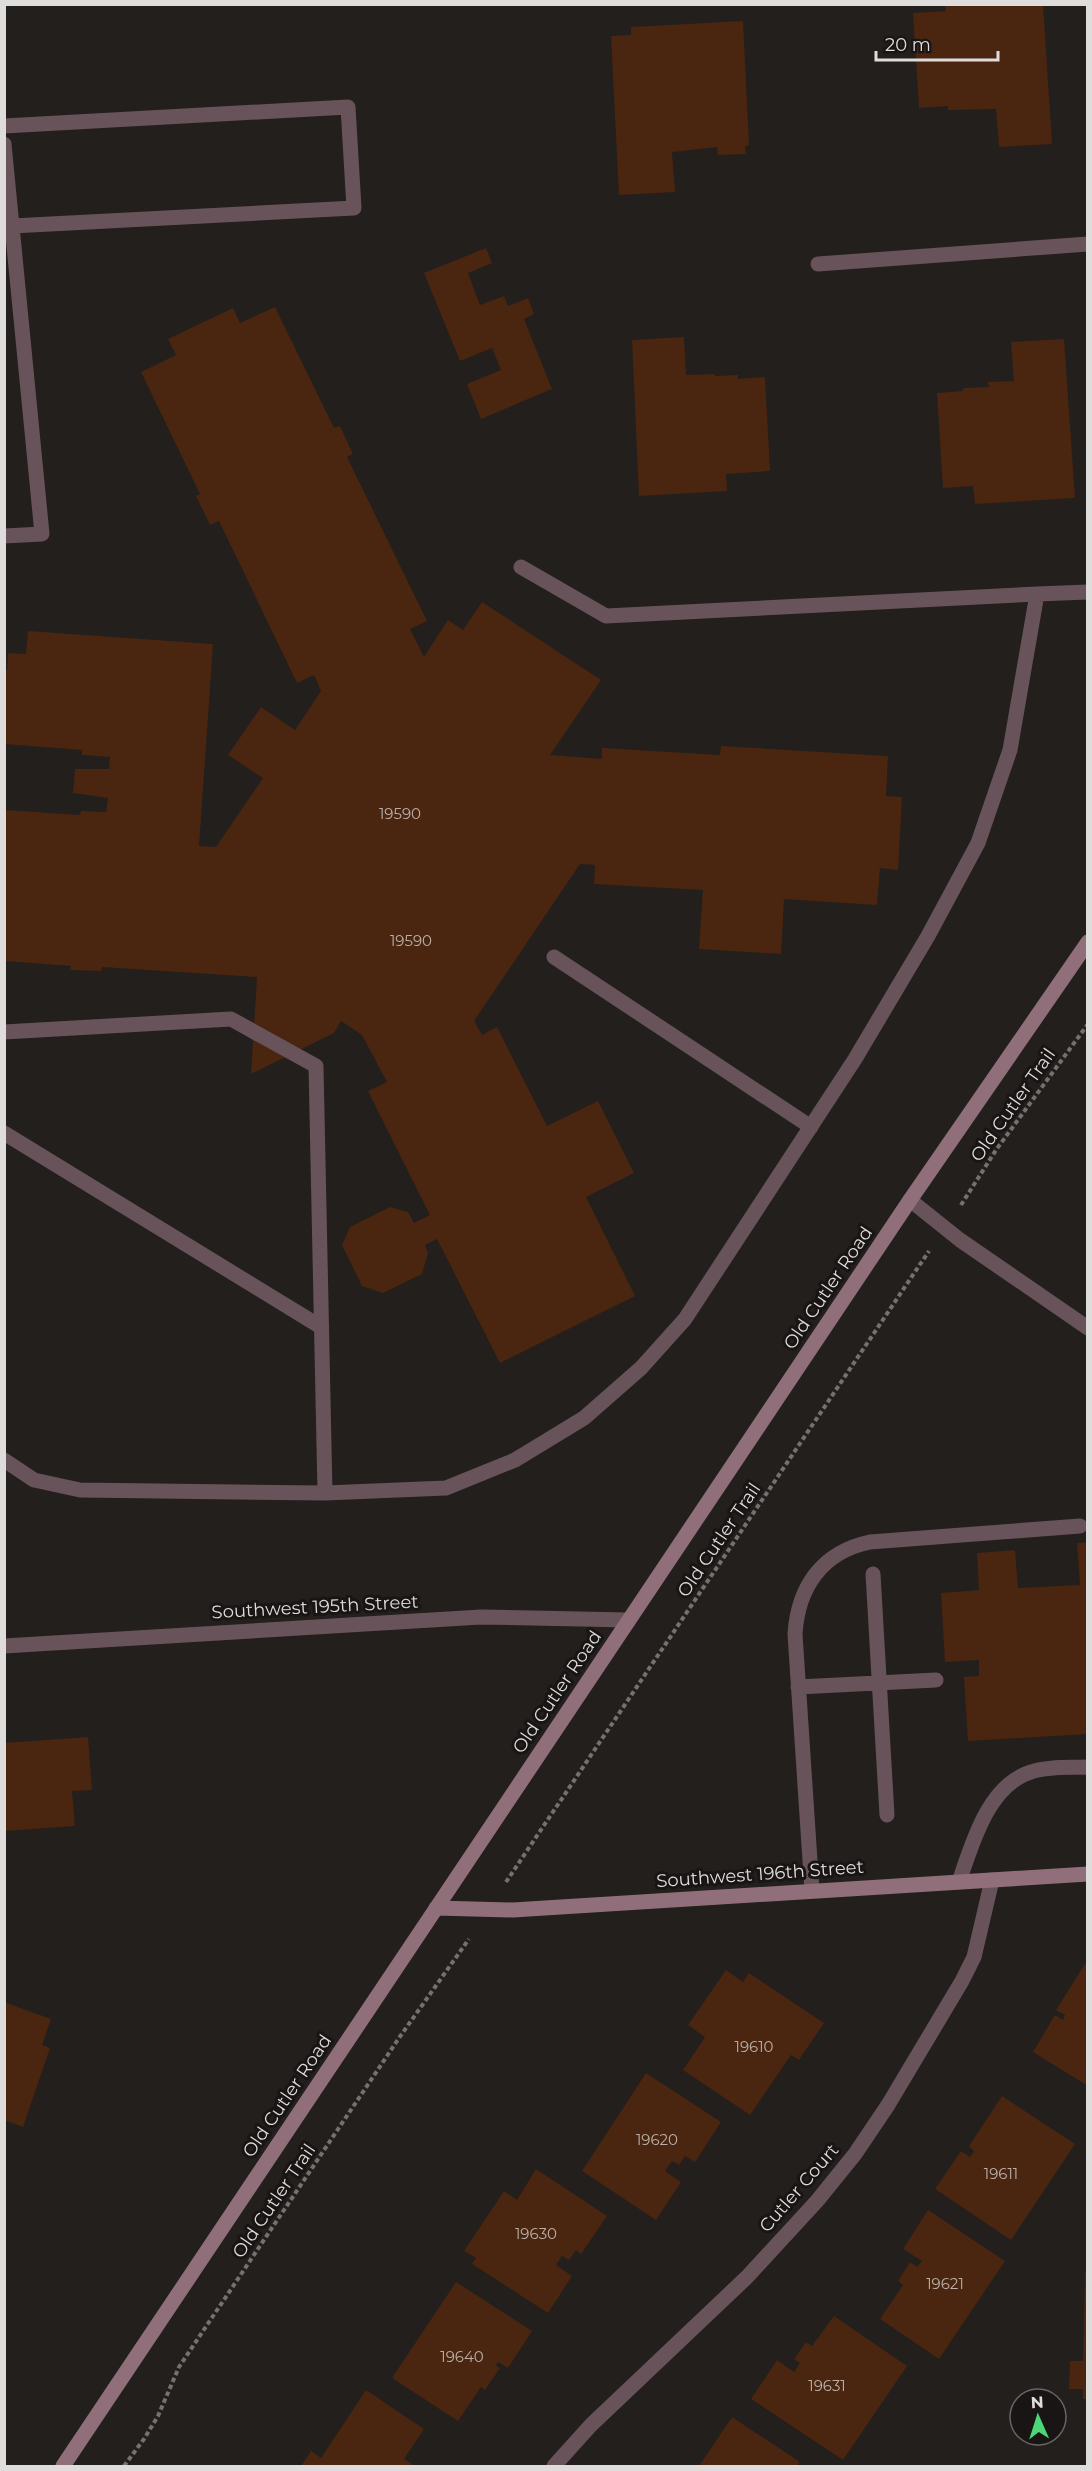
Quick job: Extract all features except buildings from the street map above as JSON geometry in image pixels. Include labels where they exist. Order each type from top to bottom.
[{"type":"main road","name":"Old Cutler Road","points":[[63,2466],[910,1200],[1088,942]]},
{"type":"main road","name":"Southwest 196th Street","points":[[436,1908],[513,1910],[1088,1874]]},
{"type":"street","points":[[4,126],[348,107],[354,208],[12,226]]},
{"type":"street","points":[[4,144],[42,534],[4,536]]},
{"type":"street","points":[[818,264],[1088,243]]},
{"type":"street","points":[[522,567],[606,616],[1088,592]]},
{"type":"street","points":[[4,1460],[34,1480],[80,1490],[325,1493],[446,1488],[515,1460],[584,1418],[641,1368],[685,1319],[855,1059],[928,936],[978,843],[1010,750],[1037,594]]},
{"type":"street","points":[[554,957],[811,1128]]},
{"type":"street","points":[[4,1032],[231,1019],[316,1066],[325,1493]]},
{"type":"street","points":[[4,1133],[321,1328]]},
{"type":"street","points":[[910,1200],[960,1240],[1088,1328]]},
{"type":"street","points":[[812,1891],[795,1634],[801,1601],[823,1564],[845,1549],[878,1541],[1080,1526]]},
{"type":"street","points":[[873,1574],[886,1815]]},
{"type":"street","name":"Southwest 195th Street","points":[[4,1646],[481,1617],[628,1620]]},
{"type":"street","points":[[798,1688],[936,1680]]},
{"type":"street","points":[[959,1882],[972,1843],[993,1803],[1005,1789],[1034,1771],[1088,1767]]},
{"type":"street","name":"Cutler Court","points":[[554,2466],[591,2424],[747,2277],[817,2201],[855,2154],[888,2105],[974,1957],[992,1880]]},
{"type":"path","name":"Old Cutler Trail","points":[[963,1202],[996,1150],[1088,1024]]},
{"type":"path","name":"Old Cutler Trail","points":[[541,1830],[919,1265]]},
{"type":"path","name":"Old Cutler Trail","points":[[124,2466],[149,2431],[183,2361],[457,1956]]}]
